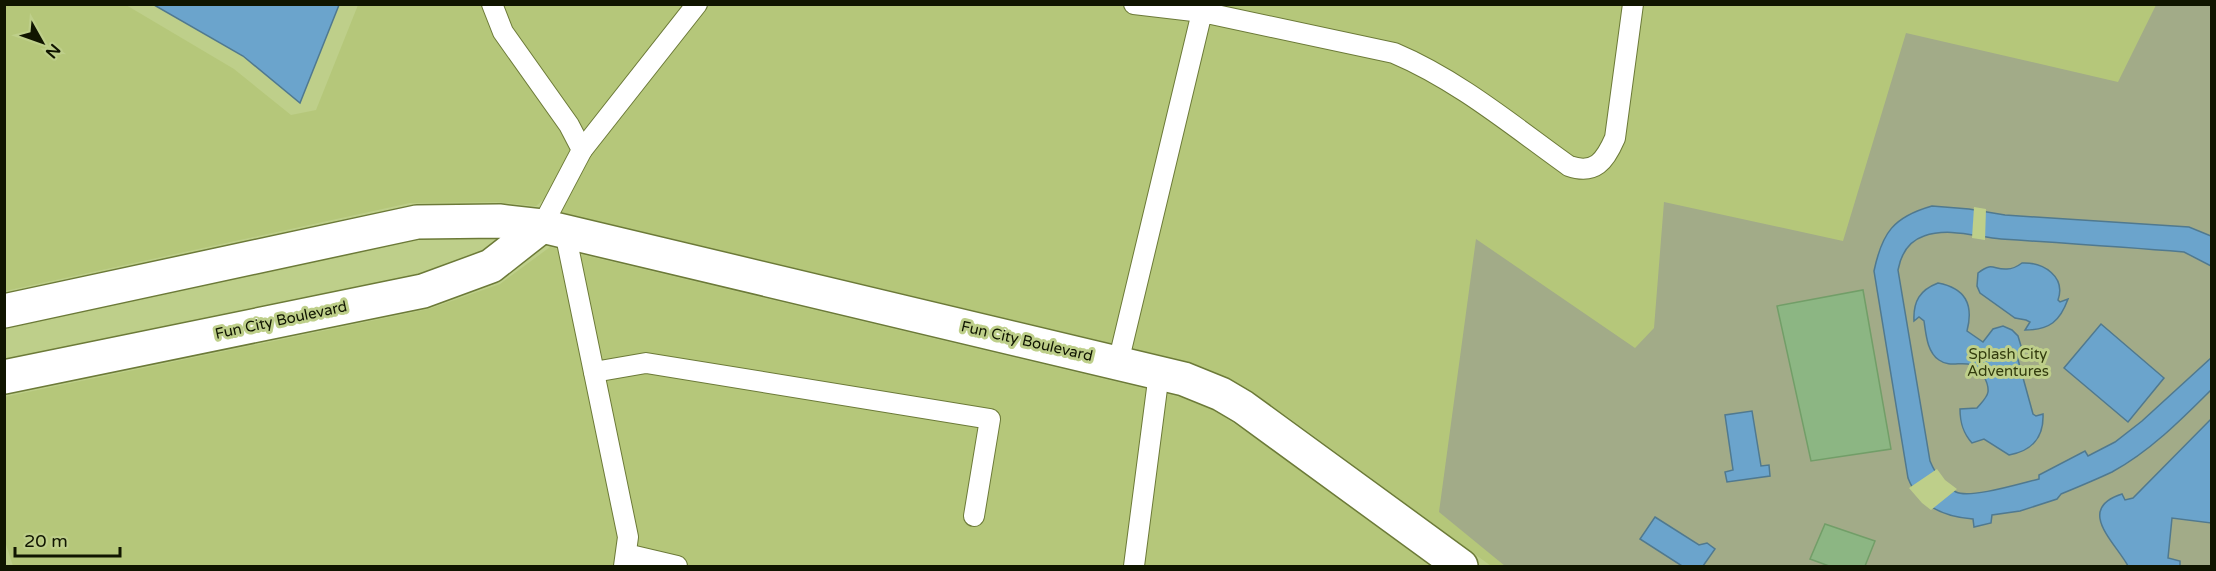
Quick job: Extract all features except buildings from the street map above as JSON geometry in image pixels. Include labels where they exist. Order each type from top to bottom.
[{"type":"street","name":"Fun City Boulevard","points":[[4,311],[417,222],[499,221],[554,229],[1184,379],[1221,394],[1243,407],[1461,567]]},
{"type":"street","name":"Fun City Boulevard","points":[[4,377],[423,291],[491,266],[554,229]]},
{"type":"lane","points":[[492,4],[503,32],[569,125],[582,150]]},
{"type":"lane","points":[[677,567],[625,560],[628,537],[594,372],[554,229],[582,150],[697,4]]},
{"type":"lane","points":[[1134,4],[1202,12],[1394,53],[1419,64],[1460,88],[1569,165],[1582,170],[1595,167],[1609,153],[1615,138],[1633,4]]},
{"type":"lane","points":[[1118,363],[1202,12]]},
{"type":"lane","points":[[594,372],[646,363],[990,419],[974,516]]},
{"type":"lane","points":[[1134,567],[1159,373]]},
{"type":"shaded area","points":[[4,5],[126,5],[234,69],[291,115],[316,110],[358,5],[2211,5],[2211,566],[1491,566],[1288,417],[1229,379],[1189,362],[568,214],[561,210],[550,209],[543,200],[536,206],[496,202],[410,203],[5,291]]},
{"type":"shaded area","points":[[550,247],[1180,397],[1214,410],[1269,447],[1432,566],[13,566],[4,538],[4,397],[429,309],[500,284]]},
{"type":"green space","name":"Splash City Adventures","points":[[2156,5],[2211,5],[2211,566],[1505,566],[1439,512],[1476,239],[1635,348],[1654,328],[1664,202],[1843,241],[1906,33],[2118,82]]},
{"type":"water","points":[[154,5],[339,5],[300,103],[243,56]]},
{"type":"water","points":[[1932,206],[2005,215],[2189,227],[2211,236],[2211,266],[2184,252],[2001,239],[1953,232],[1924,236],[1910,245],[1901,259],[1898,270],[1930,461],[1940,479],[1956,492],[1963,494],[1984,492],[2039,479],[2039,475],[2085,451],[2088,456],[2115,442],[2142,421],[2211,358],[2211,390],[2139,455],[2112,472],[2061,494],[2057,499],[2020,511],[1992,515],[1991,523],[1974,527],[1973,519],[1953,516],[1934,509],[1919,496],[1908,478],[1874,271],[1881,246],[1891,228],[1908,215]]},
{"type":"water","points":[[2022,263],[2038,265],[2051,272],[2059,284],[2058,300],[2060,302],[2068,299],[2053,323],[2034,330],[2025,330],[2030,322],[2015,318],[1980,293],[1977,286],[1978,273],[1983,269],[1990,267],[2009,269]]},
{"type":"water","points":[[1938,283],[1961,293],[1968,305],[1967,331],[1983,342],[1993,329],[2003,326],[2018,336],[2021,346],[2017,356],[2033,414],[2036,416],[2043,414],[2039,436],[2024,450],[2009,455],[1984,439],[1972,443],[1964,432],[1960,409],[1977,408],[1986,396],[1988,388],[1984,376],[1975,367],[1968,364],[1947,364],[1935,357],[1928,342],[1924,321],[1919,317],[1914,321],[1916,302],[1919,297]]},
{"type":"water","points":[[2101,324],[2164,378],[2128,422],[2064,368]]},
{"type":"water","points":[[1752,411],[1761,466],[1769,465],[1770,476],[1727,482],[1725,472],[1733,470],[1725,415]]},
{"type":"water","points":[[2211,419],[2211,523],[2172,518],[2168,558],[2180,561],[2180,566],[2128,566],[2102,527],[2101,508],[2108,500],[2122,494],[2125,500],[2133,498]]},
{"type":"water","points":[[1655,517],[1699,545],[1707,543],[1715,549],[1703,566],[1682,566],[1640,539]]},
{"type":"pier","points":[[1974,207],[1986,209],[1985,240],[1972,238]]},
{"type":"pier","points":[[1937,469],[1945,480],[1957,489],[1931,510],[1909,488]]}]
